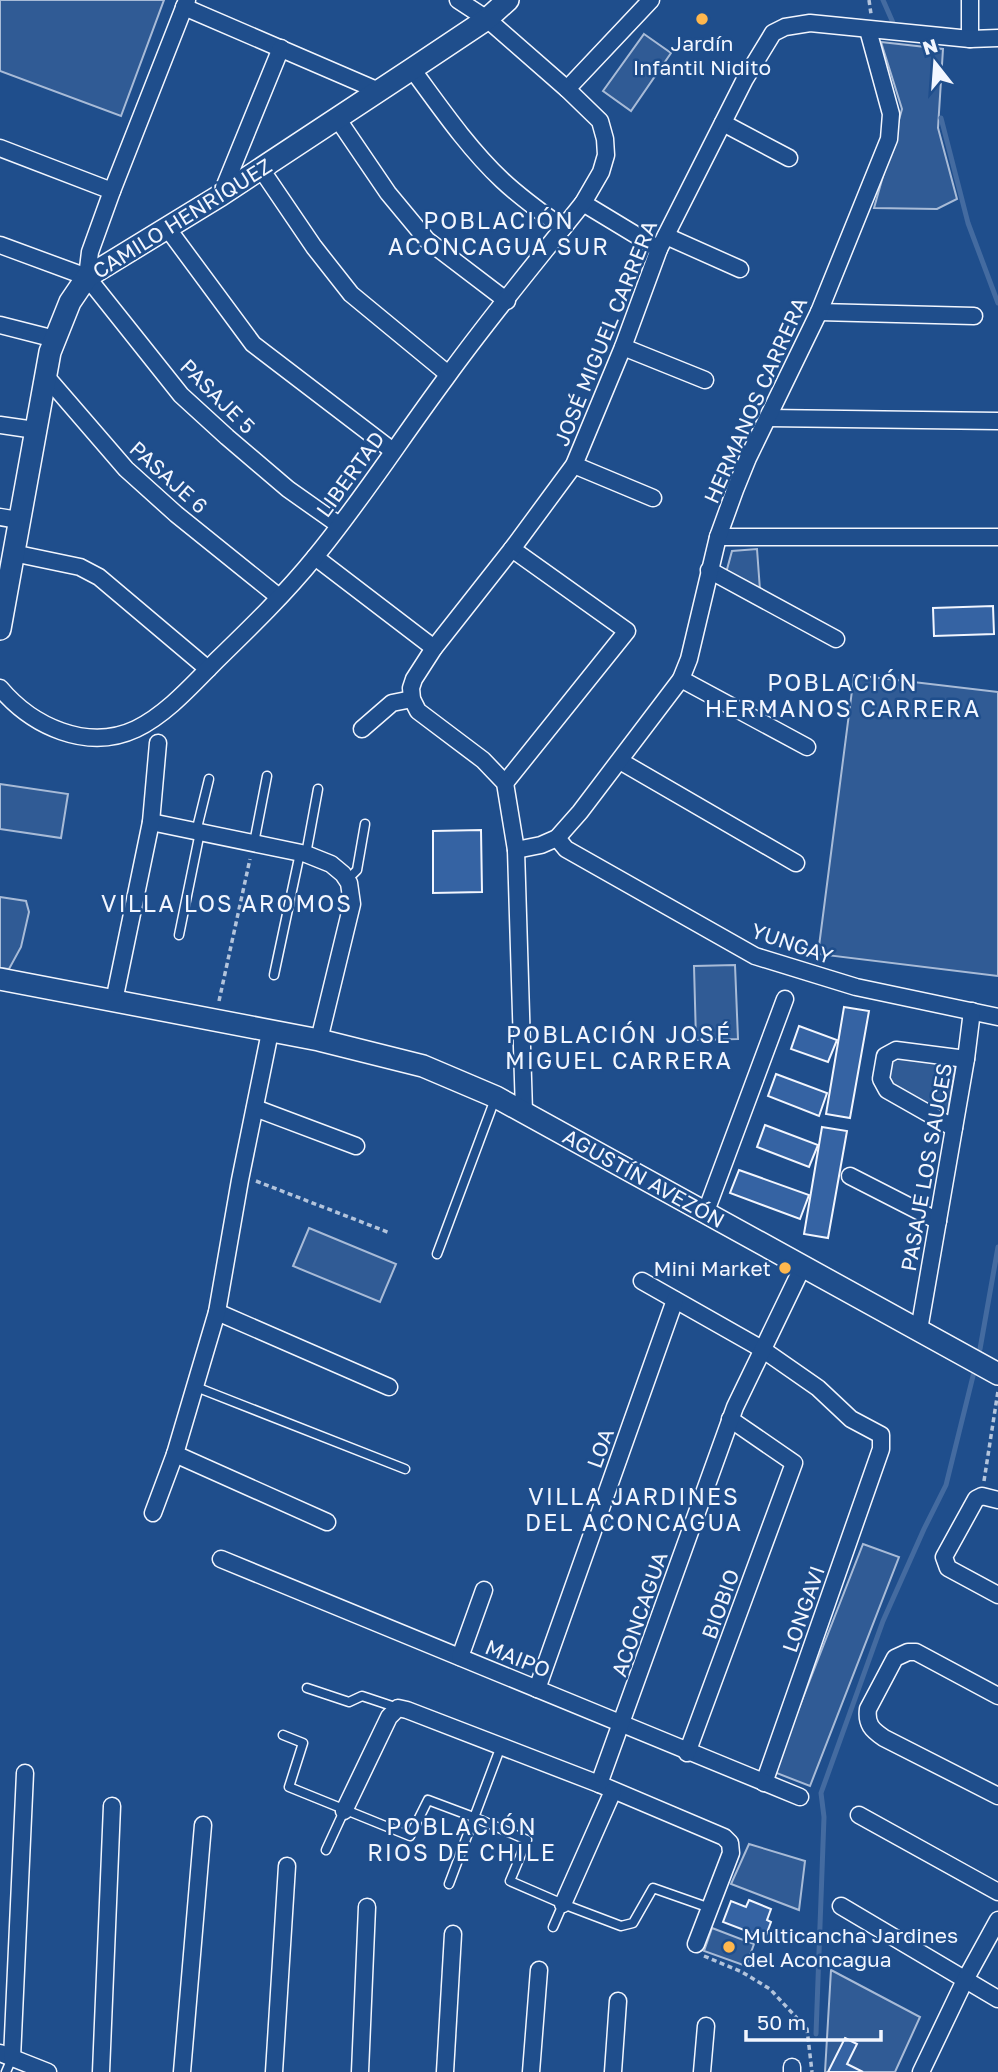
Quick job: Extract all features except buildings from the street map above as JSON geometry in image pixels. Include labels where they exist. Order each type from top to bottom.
[{"type":"street","name":"LIBERTAD","points":[[0,688],[29,716],[59,732],[98,737],[136,729],[159,713],[208,669],[315,557],[448,374],[583,203],[601,172],[606,155],[600,121],[487,19],[458,0]]},
{"type":"street","name":"CAMILO HENRÍQUEZ","points":[[1,617],[13,553],[9,518],[35,430],[44,374],[70,302],[87,278],[261,169],[487,19],[508,0]]},
{"type":"street","points":[[567,89],[652,0]]},
{"type":"street","points":[[970,0],[970,39]]},
{"type":"street","points":[[0,245],[87,278],[90,252],[185,4],[379,91]]},
{"type":"street","name":"JOSÉ MIGUEL CARRERA","points":[[412,699],[414,679],[434,648],[512,549],[573,465],[623,347],[663,242],[745,79],[774,33],[785,27],[810,23],[869,30]]},
{"type":"street","points":[[869,30],[970,39],[998,38]]},
{"type":"street","name":"HERMANOS CARRERA","points":[[516,850],[541,845],[556,838],[580,812],[681,679],[689,659],[718,537],[744,469],[819,312],[889,139],[891,114],[869,30]]},
{"type":"street","points":[[221,195],[281,48]]},
{"type":"street","points":[[412,69],[450,121],[501,180],[563,228]]},
{"type":"street","points":[[337,118],[388,193],[427,240],[466,272],[507,300]]},
{"type":"street","points":[[723,123],[789,158]]},
{"type":"street","points":[[0,148],[112,191]]},
{"type":"street","points":[[261,169],[351,294],[448,374]]},
{"type":"street","points":[[583,203],[663,242],[740,269]]},
{"type":"street","points":[[168,229],[253,344],[393,451]]},
{"type":"street","name":"PASAJE 5","points":[[87,278],[181,395],[288,489],[339,525]]},
{"type":"street","points":[[819,312],[974,316]]},
{"type":"street","points":[[0,325],[55,339]]},
{"type":"street","points":[[623,347],[705,380]]},
{"type":"street","name":"PASAJE 6","points":[[44,374],[126,469],[176,514],[279,597]]},
{"type":"street","points":[[768,418],[998,421]]},
{"type":"street","points":[[0,425],[35,430]]},
{"type":"street","points":[[573,465],[653,498]]},
{"type":"street","points":[[718,537],[998,537]]},
{"type":"street","points":[[505,783],[627,631],[512,549]]},
{"type":"street","points":[[13,553],[80,567],[99,577],[208,669]]},
{"type":"street","points":[[315,557],[434,648]]},
{"type":"street","points":[[709,570],[836,639]]},
{"type":"street","points":[[681,679],[807,747]]},
{"type":"street","points":[[362,729],[392,703],[412,699],[418,710],[483,760],[505,783],[516,850],[524,1112]]},
{"type":"street","points":[[114,1001],[151,822],[158,743]]},
{"type":"street","points":[[620,761],[796,863]]},
{"type":"street","points":[[151,822],[303,853],[331,863],[347,880],[352,904],[319,1040]]},
{"type":"street","name":"YUNGAY","points":[[556,838],[566,849],[755,956],[856,987],[998,1017]]},
{"type":"street","name":"AGUSTÍN AVEZÓN","points":[[0,979],[319,1040],[423,1066],[496,1097],[998,1374]]},
{"type":"street","points":[[705,1214],[785,999]]},
{"type":"street","name":"PASAJE LOS SAUCES","points":[[919,1329],[972,1011]]},
{"type":"street","points":[[153,1513],[175,1454],[217,1312],[270,1032]]},
{"type":"street","points":[[954,1128],[887,1090],[881,1082],[885,1056],[896,1050],[966,1059]]},
{"type":"street","points":[[255,1108],[356,1146]]},
{"type":"street","points":[[850,1176],[938,1221]]},
{"type":"street","name":"ACONCAGUA","points":[[563,1904],[606,1787],[623,1724],[730,1419],[803,1266]]},
{"type":"street","points":[[642,1281],[762,1349]]},
{"type":"street","name":"LOA","points":[[537,1689],[675,1300]]},
{"type":"street","points":[[217,1312],[389,1387]]},
{"type":"street","name":"LONGAVI","points":[[762,1349],[818,1388],[851,1419],[881,1435],[881,1449],[764,1783]]},
{"type":"street","name":"BIOBIO","points":[[687,1753],[794,1463],[730,1419]]},
{"type":"street","points":[[175,1454],[327,1522]]},
{"type":"street","points":[[990,1498],[973,1502],[944,1561],[948,1568],[998,1595]]},
{"type":"street","name":"MAIPO","points":[[221,1559],[623,1724],[687,1753],[800,1797]]},
{"type":"street","points":[[460,1657],[484,1590]]},
{"type":"street","points":[[998,1696],[916,1652],[908,1652],[895,1658],[868,1709],[869,1724],[874,1732],[998,1796]]},
{"type":"street","points":[[344,1811],[390,1717],[398,1708],[501,1746],[719,1833],[730,1843],[731,1853],[696,1944]]},
{"type":"street","points":[[25,1773],[6,2061],[48,2072]]},
{"type":"street","points":[[101,2072],[112,1806]]},
{"type":"street","points":[[859,1815],[998,1892]]},
{"type":"street","points":[[182,2072],[203,1825]]},
{"type":"street","points":[[274,2072],[287,1866]]},
{"type":"street","points":[[360,2072],[367,1906]]},
{"type":"street","points":[[841,1906],[998,1998]]},
{"type":"street","points":[[921,2072],[965,1980],[998,1920]]},
{"type":"street","points":[[445,2072],[453,1934]]},
{"type":"street","points":[[531,2072],[539,1970]]},
{"type":"street","points":[[613,2072],[618,2001]]},
{"type":"street","points":[[702,2072],[706,2026]]},
{"type":"lane","points":[[254,843],[267,776]]},
{"type":"lane","points":[[179,935],[209,779]]},
{"type":"lane","points":[[275,975],[318,789]]},
{"type":"lane","points":[[347,880],[358,870],[365,824]]},
{"type":"lane","points":[[437,1254],[496,1097]]},
{"type":"lane","points":[[196,1387],[405,1469]]},
{"type":"lane","points":[[307,1688],[349,1702],[362,1696],[398,1708]]},
{"type":"lane","points":[[283,1735],[303,1743],[289,1787],[410,1836],[428,1800],[476,1818],[527,1840],[510,1881],[563,1904],[621,1926],[634,1923],[653,1888],[710,1908]]},
{"type":"lane","points":[[449,1884],[501,1746]]},
{"type":"lane","points":[[326,1850],[344,1811]]},
{"type":"lane","points":[[553,1927],[563,1904]]},
{"type":"path","points":[[214,1021],[254,843]]},
{"type":"path","points":[[241,1176],[390,1233]]},
{"type":"path","points":[[990,1498],[998,1389]]},
{"type":"path","points":[[696,1944],[696,1952],[742,1972],[770,1989],[807,2029],[812,2072]]},
{"type":"shaded area","points":[[0,0],[164,0],[121,116],[0,71]]},
{"type":"shaded area","points":[[644,34],[671,53],[631,111],[603,91]]},
{"type":"shaded area","points":[[881,42],[943,49],[938,128],[957,199],[937,209],[874,208],[902,109]]},
{"type":"shaded area","points":[[757,549],[760,590],[726,573],[732,551]]},
{"type":"shaded area","points":[[854,675],[998,692],[998,976],[818,954]]},
{"type":"shaded area","points":[[0,784],[68,794],[61,838],[0,829]]},
{"type":"shaded area","points":[[0,897],[26,901],[29,912],[21,947],[9,969],[0,968]]},
{"type":"shaded area","points":[[735,965],[738,1039],[696,1040],[694,966]]},
{"type":"shaded area","points":[[891,1057],[956,1063],[947,1117],[887,1083]]},
{"type":"shaded area","points":[[309,1228],[396,1264],[380,1302],[293,1266]]},
{"type":"shaded area","points":[[863,1544],[899,1557],[810,1786],[774,1772]]},
{"type":"shaded area","points":[[749,1844],[805,1861],[799,1910],[731,1884]]},
{"type":"shaded area","name":"Multicancha Jardines del Aconcagua","points":[[712,1928],[754,1944],[746,1966],[704,1951]]},
{"type":"shaded area","points":[[831,1970],[920,2017],[895,2072],[825,2072]]},
{"type":"waterway","points":[[883,0],[894,25]]},
{"type":"waterway","points":[[941,118],[968,223],[998,303]]},
{"type":"waterway","points":[[980,1349],[998,1247]]},
{"type":"waterway","points":[[816,2034],[824,1817],[821,1793],[883,1621],[946,1485],[974,1372]]},
{"type":"place","name":"Jardín Infantil Nidito","points":[[702,19]]},
{"type":"place","name":"Mini Market","points":[[785,1268]]},
{"type":"place","name":"Multicancha Jardines del Aconcagua","points":[[729,1947]]},
{"type":"district","name":"POBLACIÓN ACONCAGUA SUR","points":[[499,233]]},
{"type":"district","name":"POBLACIÓN HERMANOS CARRERA","points":[[843,695]]},
{"type":"district","name":"VILLA LOS AROMOS","points":[[227,903]]},
{"type":"district","name":"POBLACIÓN JOSÉ MIGUEL CARRERA","points":[[619,1047]]},
{"type":"district","name":"VILLA JARDINES DEL ACONCAGUA","points":[[634,1509]]},
{"type":"district","name":"POBLACIÓN RIOS DE CHILE","points":[[462,1839]]}]
